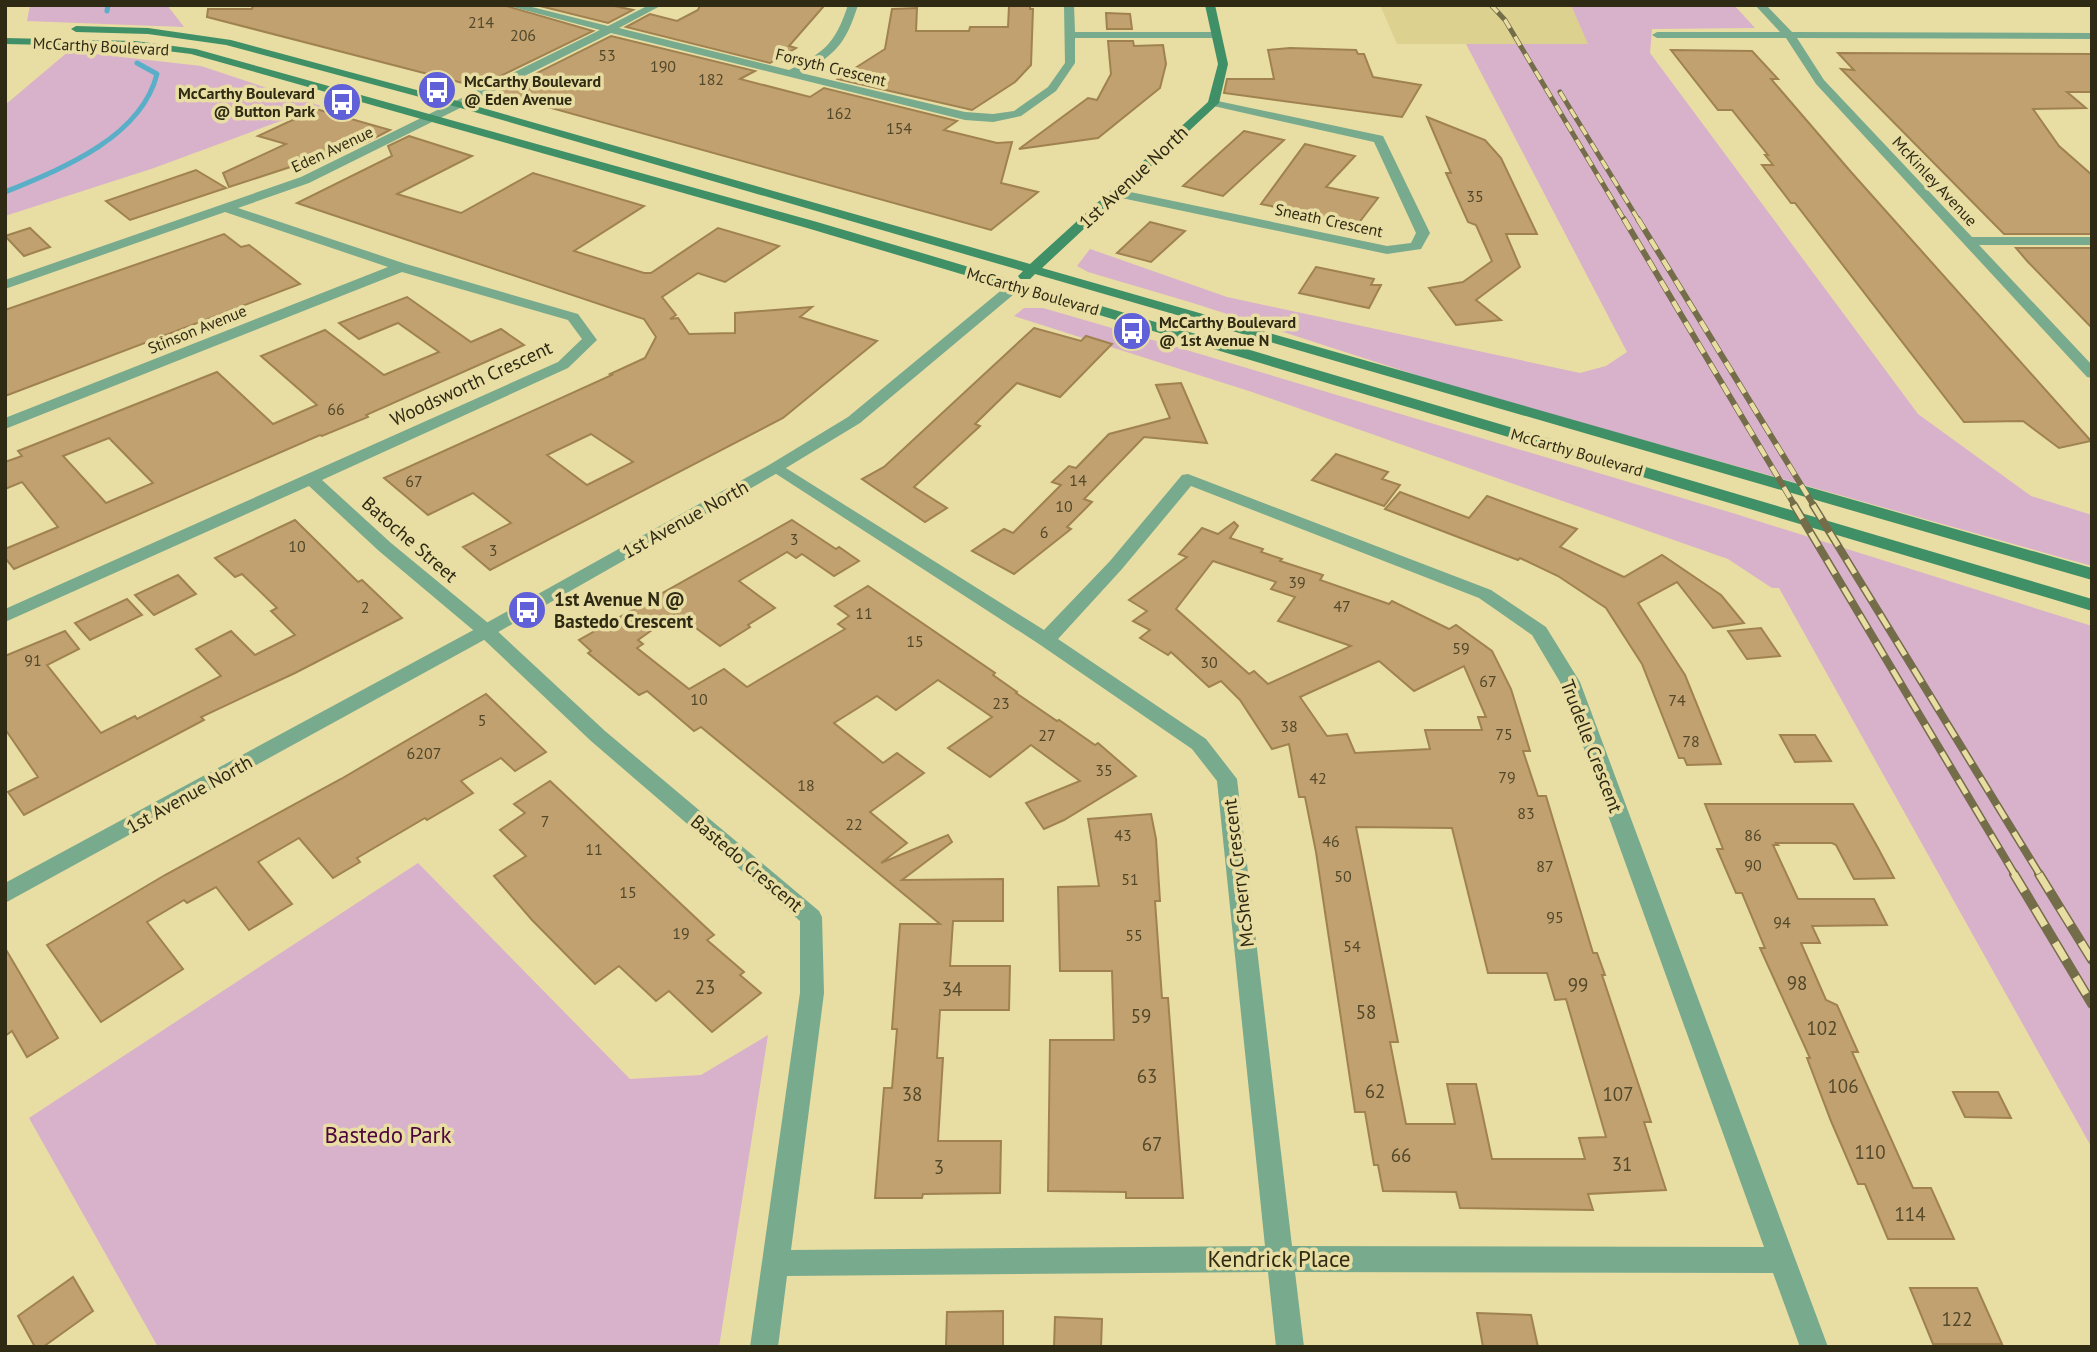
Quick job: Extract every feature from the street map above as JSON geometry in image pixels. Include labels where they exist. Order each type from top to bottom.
[{"type":"main road","points":[[1210,5],[1223,64],[1213,103]]},
{"type":"main road","name":"McCarthy Boulevard","points":[[5,29],[44,29]]},
{"type":"main road","name":"McCarthy Boulevard","points":[[57,29],[148,31],[228,42],[461,105],[2092,574]]},
{"type":"main road","name":"McCarthy Boulevard","points":[[5,41],[135,44],[192,51],[1015,286],[2092,606]]},
{"type":"main road","name":"1st Avenue North","points":[[1015,286],[1213,103]]},
{"type":"street","name":"Forsyth Crescent","points":[[510,5],[965,116],[993,118],[1017,114],[1052,89],[1070,63],[1069,5]]},
{"type":"street","name":"Eden Avenue","points":[[5,285],[305,180],[614,29],[657,5]]},
{"type":"street","points":[[792,73],[830,54],[843,38],[853,5]]},
{"type":"street","name":"McKinley Avenue","points":[[1760,5],[1789,35],[1820,82],[2092,374]]},
{"type":"street","points":[[1071,34],[1216,35]]},
{"type":"street","points":[[1657,35],[2092,36]]},
{"type":"street","name":"Sneath Crescent","points":[[1116,193],[1387,250],[1416,246],[1423,233],[1380,139],[1213,103]]},
{"type":"street","name":"Woodsworth Crescent","points":[[5,615],[562,365],[590,340],[573,317],[401,267],[225,208]]},
{"type":"street","points":[[1966,241],[2092,241]]},
{"type":"street","name":"Stinson Avenue","points":[[5,424],[401,267]]},
{"type":"street","name":"1st Avenue North","points":[[5,894],[486,631],[775,468],[854,420],[1015,286]]},
{"type":"street","name":"McSherry Crescent","points":[[775,468],[1046,639],[1199,744],[1227,779],[1290,1347]]},
{"type":"street","name":"Batoche Street","points":[[309,477],[385,547],[486,631]]},
{"type":"street","name":"Trudelle Crescent","points":[[1046,639],[1116,565],[1188,480],[1485,594],[1539,631],[1570,682],[1814,1347]]},
{"type":"street","name":"Bastedo Crescent","points":[[486,631],[598,736],[811,917],[812,993],[764,1347]]},
{"type":"street","name":"Kendrick Place","points":[[775,1263],[1282,1259],[1784,1260]]},
{"type":"shaded area","points":[[1380,5],[1571,5],[1589,44],[1397,44]]},
{"type":"green space","points":[[30,5],[167,5],[184,27],[27,21]]},
{"type":"green space","points":[[1571,5],[1734,5],[1755,28],[1652,29],[1650,53],[1918,414],[2031,496],[2092,515],[2092,566],[1444,384],[1088,272],[1077,266],[1090,249],[1227,297],[1580,373],[1606,366],[1627,352],[1466,44],[1588,44]]},
{"type":"green space","points":[[69,51],[201,66],[321,106],[154,168],[5,216],[5,105]]},
{"type":"green space","points":[[1024,308],[1043,308],[1136,335],[1739,515],[2092,626],[2092,1148],[1779,588],[1772,588],[1728,559],[1252,392],[1014,316]]},
{"type":"green space","name":"Bastedo Park","points":[[418,863],[630,1079],[701,1075],[768,1035],[719,1347],[158,1347],[29,1118]]},
{"type":"building","points":[[253,5],[503,5],[593,31],[478,87],[207,17],[208,9],[252,9]]},
{"type":"building","points":[[536,5],[610,5],[633,10],[608,23]]},
{"type":"building","points":[[700,5],[824,6],[789,46],[796,48],[770,63],[626,27],[650,14],[677,21],[698,10]]},
{"type":"building","points":[[1009,6],[1030,6],[1030,9],[1033,9],[1031,65],[1015,82],[972,110],[838,79],[885,49],[892,9],[917,8],[916,31],[969,31],[970,27],[1008,27]]},
{"type":"building","points":[[1106,13],[1130,14],[1132,29],[1107,29]]},
{"type":"building","points":[[611,36],[755,71],[740,79],[810,97],[824,88],[957,121],[944,130],[997,143],[1012,142],[1001,183],[1038,192],[991,230],[497,93]]},
{"type":"building","points":[[1108,41],[1133,41],[1134,46],[1163,45],[1166,64],[1160,88],[1098,138],[1019,149],[1088,98],[1097,100],[1111,74]]},
{"type":"building","points":[[1268,50],[1356,50],[1358,54],[1364,54],[1373,77],[1421,85],[1402,117],[1224,93],[1227,79],[1274,79]]},
{"type":"building","points":[[1671,50],[1752,51],[1778,79],[1771,79],[1851,172],[2091,441],[2059,448],[2023,421],[1964,422],[1795,203],[1791,203],[1762,165],[1773,165],[1765,155],[1768,155],[1732,110],[1718,110]]},
{"type":"building","points":[[1838,53],[2092,54],[2092,92],[2067,92],[2086,108],[2033,109],[2059,146],[2092,175],[2092,234],[2004,234],[1841,69],[1854,70]]},
{"type":"building","points":[[316,109],[390,130],[367,142],[229,187],[223,173],[286,144],[258,136]]},
{"type":"building","points":[[1427,117],[1485,140],[1501,158],[1537,234],[1506,234],[1520,267],[1476,300],[1501,320],[1456,325],[1429,288],[1463,282],[1492,261],[1476,225],[1468,222],[1446,173],[1451,173]]},
{"type":"building","points":[[1244,131],[1284,140],[1223,196],[1183,186]]},
{"type":"building","points":[[409,136],[472,156],[397,194],[461,213],[533,173],[644,206],[574,251],[644,273],[651,273],[718,228],[779,246],[725,282],[698,273],[662,297],[676,315],[670,319],[678,318],[689,334],[735,333],[735,313],[812,307],[800,317],[877,341],[783,418],[490,570],[463,547],[511,523],[473,493],[428,515],[384,478],[645,358],[656,337],[644,319],[297,203],[392,156],[388,146]],"holes":[[[591,434],[633,462],[587,485],[547,455]]]},
{"type":"building","points":[[1305,144],[1355,156],[1326,187],[1378,198],[1358,224],[1261,204]]},
{"type":"building","points":[[196,170],[226,188],[130,220],[106,201]]},
{"type":"building","points":[[1150,222],[1185,231],[1151,262],[1117,253]]},
{"type":"building","points":[[30,228],[50,247],[24,256],[5,236]]},
{"type":"building","points":[[224,234],[241,247],[249,245],[300,284],[5,396],[5,310]]},
{"type":"building","points":[[2016,248],[2092,248],[2092,328],[2028,262]]},
{"type":"building","points":[[1316,267],[1374,279],[1371,285],[1381,285],[1369,308],[1299,293]]},
{"type":"building","points":[[407,297],[471,342],[501,329],[524,345],[366,415],[368,417],[320,435],[14,569],[5,558],[5,549],[58,527],[22,482],[5,489],[5,462],[22,456],[18,451],[217,372],[273,424],[317,405],[261,356],[325,330],[384,375],[439,352],[398,323],[359,339],[339,323]],"holes":[[[109,438],[153,483],[106,503],[63,456]]]},
{"type":"building","points":[[1034,328],[1081,341],[1086,336],[1112,344],[1060,397],[1017,383],[975,424],[980,426],[914,487],[947,508],[925,522],[862,479],[884,467]]},
{"type":"building","points":[[1181,383],[1207,443],[1144,437],[1084,499],[1092,502],[1067,527],[1071,529],[1014,574],[972,551],[1004,529],[1013,533],[1061,485],[1052,482],[1069,466],[1076,468],[1109,434],[1170,418],[1156,385]]},
{"type":"building","points":[[1336,454],[1388,472],[1382,479],[1400,485],[1384,506],[1312,480]]},
{"type":"building","points":[[1400,492],[1469,518],[1487,496],[1577,529],[1560,547],[1624,577],[1662,555],[1721,595],[1744,623],[1713,628],[1677,582],[1638,603],[1685,675],[1721,764],[1687,765],[1684,758],[1679,758],[1642,664],[1606,608],[1558,576],[1520,558],[1518,560],[1385,509]]},
{"type":"building","points":[[295,520],[358,582],[362,580],[402,618],[201,717],[204,720],[24,815],[8,792],[38,777],[5,729],[5,656],[65,631],[79,649],[47,665],[101,733],[135,716],[137,719],[221,676],[196,649],[231,631],[255,655],[295,635],[271,611],[277,608],[242,574],[235,577],[215,558]]},
{"type":"building","points":[[792,520],[859,561],[834,576],[802,554],[796,558],[787,552],[739,581],[775,608],[748,625],[750,627],[720,646],[676,613],[638,640],[643,644],[637,648],[689,689],[724,669],[747,687],[845,629],[838,624],[849,616],[835,606],[868,586],[995,673],[993,675],[1016,693],[1057,721],[1095,745],[1098,743],[1136,776],[1064,820],[1044,829],[1026,803],[1080,781],[1031,745],[990,777],[948,748],[992,717],[938,680],[896,710],[877,696],[834,723],[883,763],[897,753],[924,773],[870,812],[907,843],[881,863],[948,835],[952,842],[902,880],[1003,879],[1003,921],[953,921],[950,966],[1010,966],[1009,1010],[940,1010],[937,1058],[943,1058],[938,1141],[1001,1141],[1000,1193],[875,1198],[884,1088],[892,1088],[897,1029],[892,1029],[900,924],[940,924],[701,727],[694,731],[647,691],[639,695],[588,653],[591,651],[579,640]]},
{"type":"building","points":[[1234,522],[1238,526],[1230,538],[1263,549],[1261,552],[1282,559],[1280,561],[1323,575],[1320,580],[1389,604],[1392,601],[1449,629],[1456,625],[1492,651],[1511,689],[1530,751],[1523,751],[1538,796],[1546,796],[1593,953],[1597,953],[1605,975],[1602,975],[1651,1122],[1644,1122],[1666,1190],[1588,1194],[1593,1210],[1460,1208],[1456,1192],[1383,1191],[1378,1165],[1374,1165],[1365,1112],[1355,1112],[1316,852],[1305,797],[1299,797],[1289,744],[1272,749],[1240,700],[1221,681],[1209,687],[1171,652],[1168,655],[1140,638],[1150,630],[1133,621],[1147,611],[1129,600],[1187,557],[1179,554],[1202,528],[1218,534]],"holes":[[[1213,561],[1276,582],[1271,589],[1295,597],[1278,621],[1351,646],[1268,684],[1254,671],[1249,674],[1176,609]],[[1379,661],[1414,691],[1464,666],[1486,717],[1478,717],[1482,730],[1425,730],[1430,749],[1355,753],[1347,734],[1327,736],[1300,697]],[[1356,827],[1452,828],[1488,973],[1547,973],[1555,1000],[1566,999],[1606,1137],[1579,1138],[1585,1159],[1492,1159],[1476,1084],[1447,1084],[1455,1124],[1406,1124],[1390,1042],[1398,1042]]]},
{"type":"building","points":[[178,575],[196,594],[154,615],[135,595]]},
{"type":"building","points":[[127,599],[142,615],[90,640],[75,623]]},
{"type":"building","points":[[1761,628],[1780,656],[1747,659],[1728,631]]},
{"type":"building","points":[[486,694],[546,752],[515,771],[501,758],[461,781],[473,793],[357,858],[360,862],[333,878],[299,838],[258,862],[292,904],[249,930],[216,887],[187,903],[184,900],[147,922],[183,969],[101,1022],[47,945],[165,875],[341,779]]},
{"type":"building","points":[[1780,735],[1815,735],[1831,761],[1795,762]]},
{"type":"building","points":[[550,781],[714,935],[707,940],[744,972],[740,975],[761,993],[712,1032],[669,991],[656,1001],[619,966],[595,984],[532,920],[494,876],[526,856],[500,830],[525,813],[514,804]]},
{"type":"building","points":[[1705,804],[1853,804],[1894,878],[1854,879],[1836,845],[1832,843],[1773,845],[1798,899],[1874,899],[1887,925],[1812,926],[1820,943],[1801,943],[1826,1000],[1837,1005],[1858,1052],[1852,1052],[1913,1188],[1931,1188],[1954,1239],[1888,1239],[1865,1184],[1858,1184],[1831,1121],[1807,1058],[1810,1058],[1760,948],[1765,948],[1742,893],[1736,893],[1717,849],[1723,849]]},
{"type":"building","points":[[1151,814],[1156,839],[1160,901],[1155,901],[1162,998],[1168,998],[1183,1198],[1126,1198],[1126,1192],[1048,1191],[1050,1040],[1114,1040],[1112,971],[1060,971],[1058,887],[1099,886],[1088,819]]},
{"type":"building","points":[[5,948],[58,1038],[27,1057],[12,1031],[5,1036]]},
{"type":"building","points":[[1953,1092],[1998,1092],[2011,1118],[1965,1117]]},
{"type":"building","points":[[73,1277],[93,1311],[43,1347],[35,1347],[18,1316]]},
{"type":"building","points":[[1910,1288],[1977,1288],[2002,1344],[1933,1344]]},
{"type":"building","points":[[1003,1311],[1003,1347],[946,1347],[947,1312]]},
{"type":"building","points":[[1477,1313],[1531,1315],[1538,1347],[1483,1347]]},
{"type":"building","points":[[1055,1317],[1102,1319],[1101,1347],[1054,1347]]},
{"type":"waterway","points":[[107,11],[108,5]]},
{"type":"waterway","points":[[5,192],[73,161],[117,133],[148,97],[157,74],[137,63]]},
{"type":"railway","points":[[1491,5],[1505,20],[1625,221]]},
{"type":"railway","points":[[1560,92],[1639,221]]},
{"type":"railway","points":[[1624,219],[1795,506]]},
{"type":"railway","points":[[1638,219],[1814,506]]},
{"type":"railway","points":[[1794,505],[2015,875]]},
{"type":"railway","points":[[1813,505],[2040,875]]},
{"type":"railway","points":[[2014,874],[2092,1004]]},
{"type":"railway","points":[[2039,874],[2092,960]]},
{"type":"place","name":"McCarthy Boulevard @ Eden Avenue","points":[[437,90]]},
{"type":"place","name":"McCarthy Boulevard @ Button Park","points":[[342,102]]},
{"type":"place","name":"McCarthy Boulevard @ 1st Avenue N","points":[[1132,331]]},
{"type":"place","name":"1st Avenue N @ Bastedo Crescent","points":[[527,610]]}]
